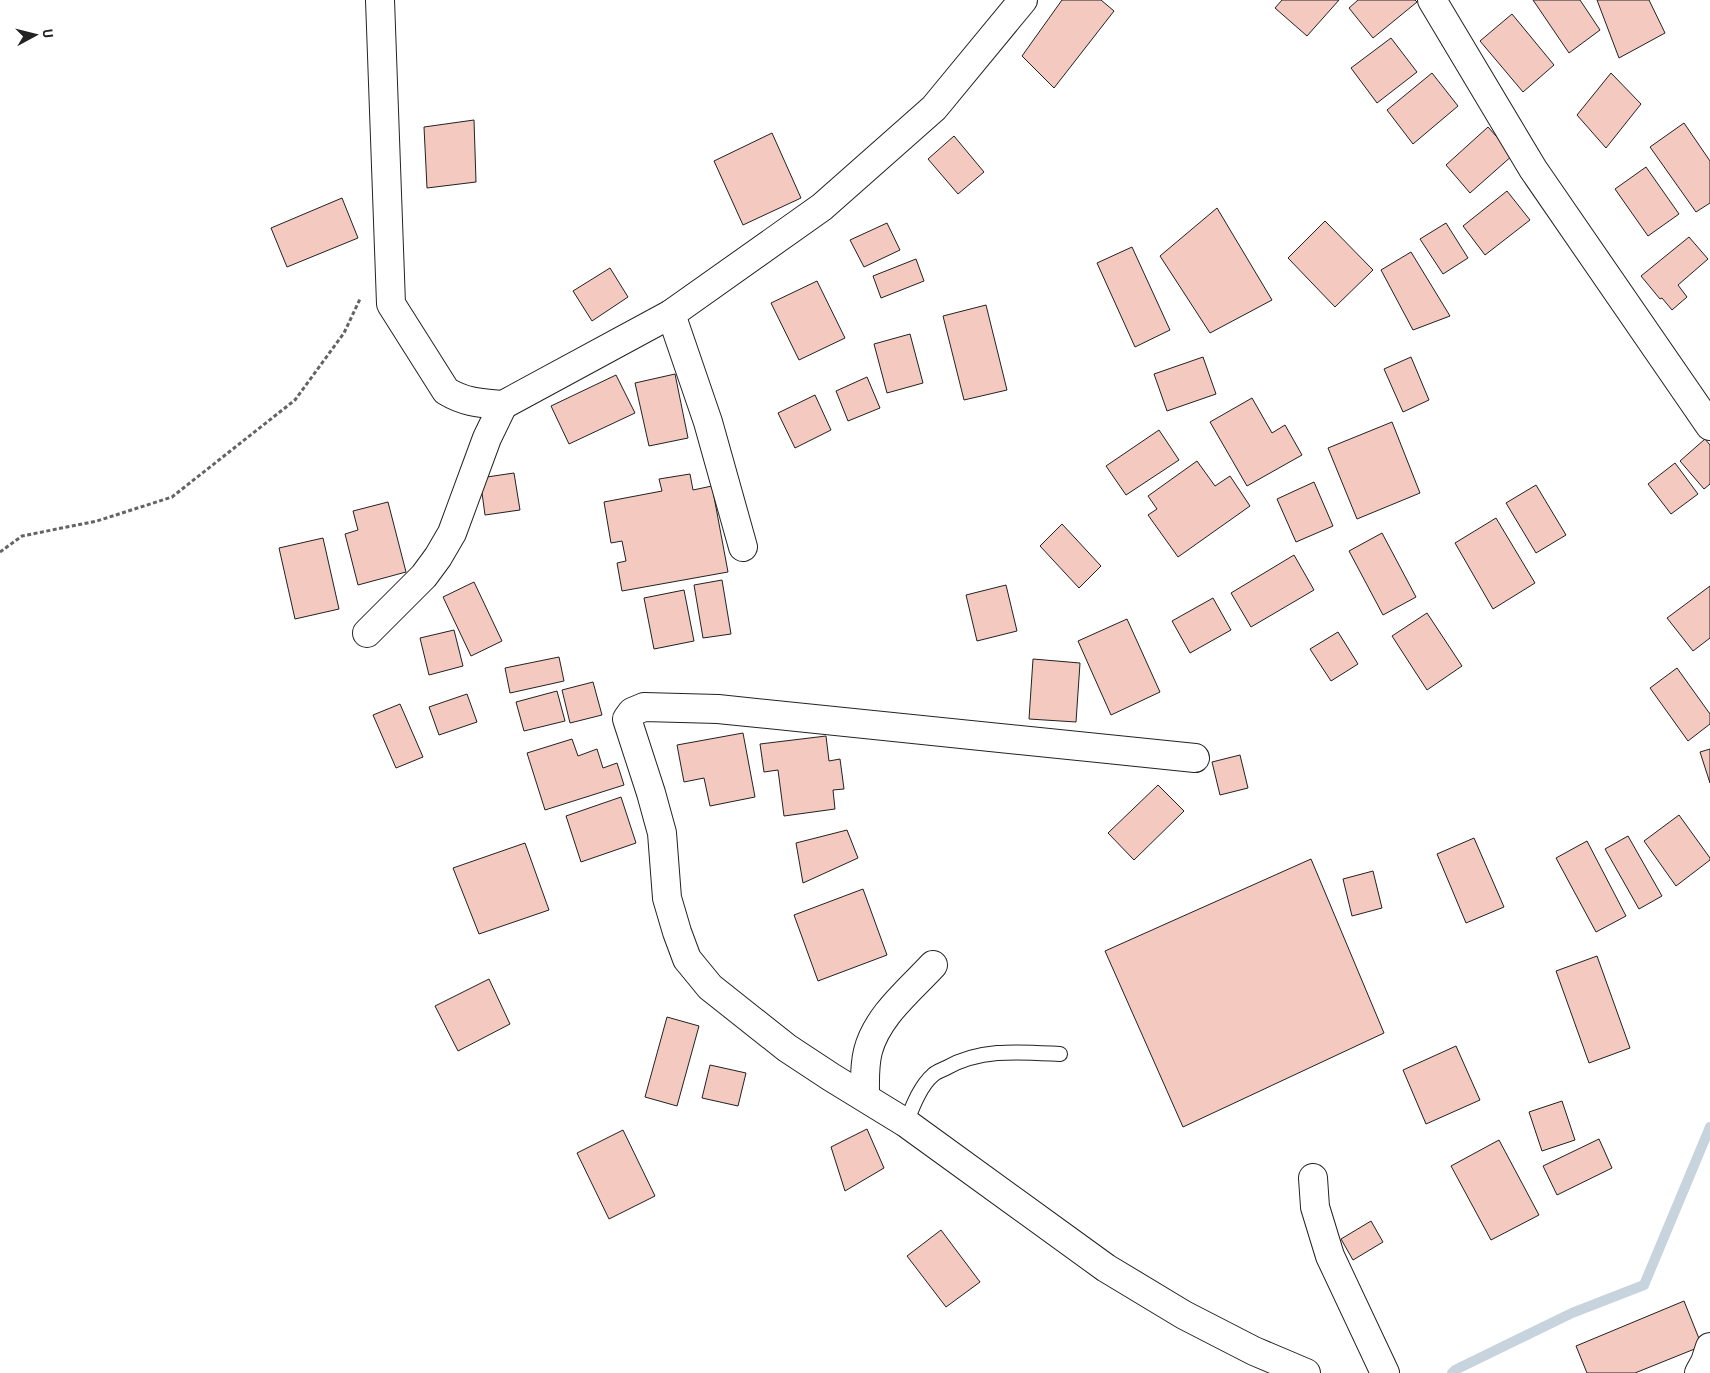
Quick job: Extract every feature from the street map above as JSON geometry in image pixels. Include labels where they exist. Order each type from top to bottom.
[{"type":"street","points":[[380,0],[391,304],[446,391],[460,399],[478,403],[504,405],[670,314],[822,207],[934,108],[1023,0]]},
{"type":"street","points":[[1432,0],[1532,169],[1710,426]]},
{"type":"street","points":[[670,314],[708,422],[743,546]]},
{"type":"street","points":[[367,632],[424,576],[438,557],[452,532],[487,438],[504,405]]},
{"type":"street","points":[[1194,758],[718,709],[644,706],[632,712],[627,719],[662,833],[667,898],[677,932],[688,959],[710,987],[787,1048],[906,1123],[1106,1268],[1184,1315],[1254,1351],[1306,1373]]},
{"type":"street","points":[[865,1097],[864,1073],[868,1049],[883,1019],[933,965]]},
{"type":"street","points":[[1312,1178],[1315,1206],[1330,1256],[1385,1373]]},
{"type":"street","points":[[1699,1373],[1710,1347]]},
{"type":"lane","points":[[906,1123],[916,1099],[932,1076],[954,1063],[981,1055],[1008,1051],[1060,1054]]},
{"type":"path","points":[[0,552],[22,536],[97,522],[172,498],[295,400],[344,333],[360,298]]},
{"type":"building","points":[[1062,0],[1101,0],[1114,11],[1054,88],[1022,56]]},
{"type":"building","points":[[1282,0],[1339,0],[1307,36],[1275,8]]},
{"type":"building","points":[[1358,0],[1415,0],[1417,2],[1373,38],[1349,8]]},
{"type":"building","points":[[1533,0],[1580,0],[1600,30],[1569,53]]},
{"type":"building","points":[[1597,0],[1649,0],[1665,33],[1619,58]]},
{"type":"building","points":[[1512,14],[1554,65],[1523,92],[1480,41]]},
{"type":"building","points":[[1391,38],[1417,72],[1377,103],[1351,68]]},
{"type":"building","points":[[1432,73],[1458,106],[1413,144],[1387,110]]},
{"type":"building","points":[[1611,73],[1641,104],[1606,148],[1577,115]]},
{"type":"building","points":[[474,120],[476,182],[427,188],[424,127]]},
{"type":"building","points":[[1684,123],[1710,161],[1710,203],[1696,212],[1650,147]]},
{"type":"building","points":[[1488,127],[1513,155],[1470,193],[1446,165]]},
{"type":"building","points":[[772,133],[801,198],[743,225],[714,161]]},
{"type":"building","points":[[954,136],[984,172],[958,194],[928,159]]},
{"type":"building","points":[[1646,167],[1679,214],[1648,236],[1615,189]]},
{"type":"building","points":[[1507,191],[1530,220],[1485,255],[1463,226]]},
{"type":"building","points":[[342,198],[358,238],[287,267],[271,228]]},
{"type":"building","points":[[1217,208],[1272,300],[1210,333],[1160,256]]},
{"type":"building","points":[[1325,221],[1373,270],[1335,307],[1288,258]]},
{"type":"building","points":[[887,223],[900,250],[864,267],[850,240]]},
{"type":"building","points":[[1446,223],[1468,258],[1443,274],[1420,239]]},
{"type":"building","points":[[1689,237],[1708,259],[1678,285],[1687,297],[1672,310],[1641,276]]},
{"type":"building","points":[[1132,247],[1170,330],[1135,347],[1097,263]]},
{"type":"building","points":[[1411,252],[1450,316],[1413,330],[1381,270]]},
{"type":"building","points":[[916,259],[924,281],[881,298],[873,276]]},
{"type":"building","points":[[610,268],[628,297],[592,321],[573,291]]},
{"type":"building","points":[[817,281],[845,338],[799,360],[771,303]]},
{"type":"building","points":[[986,305],[1007,390],[964,400],[943,316]]},
{"type":"building","points":[[910,334],[923,383],[887,393],[874,344]]},
{"type":"building","points":[[1203,357],[1216,394],[1167,411],[1154,374]]},
{"type":"building","points":[[1411,357],[1429,400],[1403,412],[1384,369]]},
{"type":"building","points":[[675,374],[688,438],[649,446],[635,383]]},
{"type":"building","points":[[616,375],[635,413],[569,444],[551,406]]},
{"type":"building","points":[[867,377],[880,408],[848,421],[836,391]]},
{"type":"building","points":[[815,395],[831,430],[795,448],[778,413]]},
{"type":"building","points":[[1252,398],[1272,433],[1285,425],[1302,455],[1247,486],[1210,422]]},
{"type":"building","points":[[1392,422],[1420,493],[1357,519],[1328,448]]},
{"type":"building","points":[[1159,430],[1179,460],[1126,495],[1106,466]]},
{"type":"building","points":[[1705,439],[1710,445],[1710,484],[1704,489],[1680,461]]},
{"type":"building","points":[[1197,461],[1215,486],[1230,476],[1250,506],[1178,557],[1148,515],[1157,509],[1148,496]]},
{"type":"building","points":[[1675,463],[1698,494],[1671,514],[1648,484]]},
{"type":"building","points":[[514,473],[520,510],[485,515],[480,478]]},
{"type":"building","points":[[690,474],[693,490],[712,486],[728,572],[622,591],[617,563],[626,561],[622,541],[611,543],[604,502],[662,491],[659,479]]},
{"type":"building","points":[[1314,482],[1333,526],[1296,542],[1277,499]]},
{"type":"building","points":[[1536,485],[1566,535],[1536,553],[1506,503]]},
{"type":"building","points":[[388,502],[406,572],[358,585],[345,534],[358,530],[353,511]]},
{"type":"building","points":[[1496,518],[1535,583],[1493,609],[1455,543]]},
{"type":"building","points":[[1062,524],[1101,566],[1079,588],[1040,546]]},
{"type":"building","points":[[1382,533],[1416,597],[1383,615],[1349,551]]},
{"type":"building","points":[[323,538],[339,609],[295,619],[279,548]]},
{"type":"building","points":[[1294,555],[1314,590],[1251,627],[1231,593]]},
{"type":"building","points":[[722,580],[731,634],[703,638],[694,585]]},
{"type":"building","points":[[474,582],[502,641],[471,656],[443,597]]},
{"type":"building","points":[[1006,585],[1017,631],[977,641],[966,595]]},
{"type":"building","points":[[1710,586],[1710,638],[1693,651],[1667,618]]},
{"type":"building","points":[[684,590],[694,641],[654,649],[644,598]]},
{"type":"building","points":[[1213,598],[1231,630],[1190,653],[1172,621]]},
{"type":"building","points":[[1427,613],[1462,666],[1427,690],[1392,636]]},
{"type":"building","points":[[1127,619],[1160,692],[1111,715],[1078,641]]},
{"type":"building","points":[[454,630],[463,666],[429,675],[420,638]]},
{"type":"building","points":[[1338,632],[1358,664],[1331,681],[1310,649]]},
{"type":"building","points":[[559,657],[564,681],[510,693],[505,668]]},
{"type":"building","points":[[1033,659],[1080,663],[1076,722],[1029,719]]},
{"type":"building","points":[[1677,668],[1710,714],[1710,724],[1688,741],[1650,688]]},
{"type":"building","points":[[593,682],[602,715],[570,723],[562,690]]},
{"type":"building","points":[[557,691],[565,721],[524,731],[516,702]]},
{"type":"building","points":[[467,694],[477,722],[439,735],[429,707]]},
{"type":"building","points":[[400,704],[423,757],[396,768],[373,715]]},
{"type":"building","points":[[743,733],[755,797],[710,806],[704,778],[684,782],[677,745]]},
{"type":"building","points":[[826,736],[829,761],[840,759],[844,789],[833,790],[835,809],[784,816],[778,770],[764,772],[760,744]]},
{"type":"building","points":[[572,739],[578,756],[597,749],[603,768],[617,763],[624,785],[545,810],[527,753]]},
{"type":"building","points":[[1710,749],[1710,783],[1700,752]]},
{"type":"building","points":[[1240,755],[1248,788],[1220,795],[1212,762]]},
{"type":"building","points":[[1158,785],[1184,811],[1134,860],[1108,833]]},
{"type":"building","points":[[621,797],[636,843],[581,862],[566,816]]},
{"type":"building","points":[[1679,815],[1710,860],[1676,886],[1644,841]]},
{"type":"building","points":[[847,830],[858,858],[803,883],[796,843]]},
{"type":"building","points":[[1628,836],[1662,896],[1639,909],[1605,849]]},
{"type":"building","points":[[1474,838],[1504,907],[1466,923],[1437,854]]},
{"type":"building","points":[[1587,841],[1626,916],[1596,932],[1556,858]]},
{"type":"building","points":[[525,843],[549,910],[479,934],[453,868]]},
{"type":"building","points":[[1311,859],[1384,1033],[1183,1127],[1105,951]]},
{"type":"building","points":[[1373,871],[1382,908],[1352,916],[1343,879]]},
{"type":"building","points":[[863,889],[887,955],[818,981],[794,915]]},
{"type":"building","points":[[1597,956],[1630,1048],[1589,1063],[1556,971]]},
{"type":"building","points":[[489,979],[510,1024],[458,1051],[435,1006]]},
{"type":"building","points":[[667,1017],[699,1026],[677,1106],[645,1097]]},
{"type":"building","points":[[1456,1046],[1480,1100],[1426,1124],[1403,1070]]},
{"type":"building","points":[[710,1065],[746,1073],[738,1106],[702,1098]]},
{"type":"building","points":[[1562,1101],[1575,1140],[1542,1151],[1529,1112]]},
{"type":"building","points":[[867,1129],[884,1168],[845,1191],[831,1147]]},
{"type":"building","points":[[623,1130],[655,1196],[609,1219],[577,1153]]},
{"type":"building","points":[[1599,1139],[1612,1168],[1557,1195],[1543,1166]]},
{"type":"building","points":[[1499,1140],[1539,1215],[1491,1240],[1451,1166]]},
{"type":"building","points":[[1371,1221],[1383,1242],[1353,1260],[1341,1239]]},
{"type":"building","points":[[941,1230],[980,1282],[946,1307],[907,1256]]},
{"type":"building","points":[[1684,1301],[1702,1346],[1635,1373],[1587,1373],[1576,1346]]},
{"type":"waterway","points":[[1452,1373],[1572,1313],[1644,1285],[1710,1127]]}]
